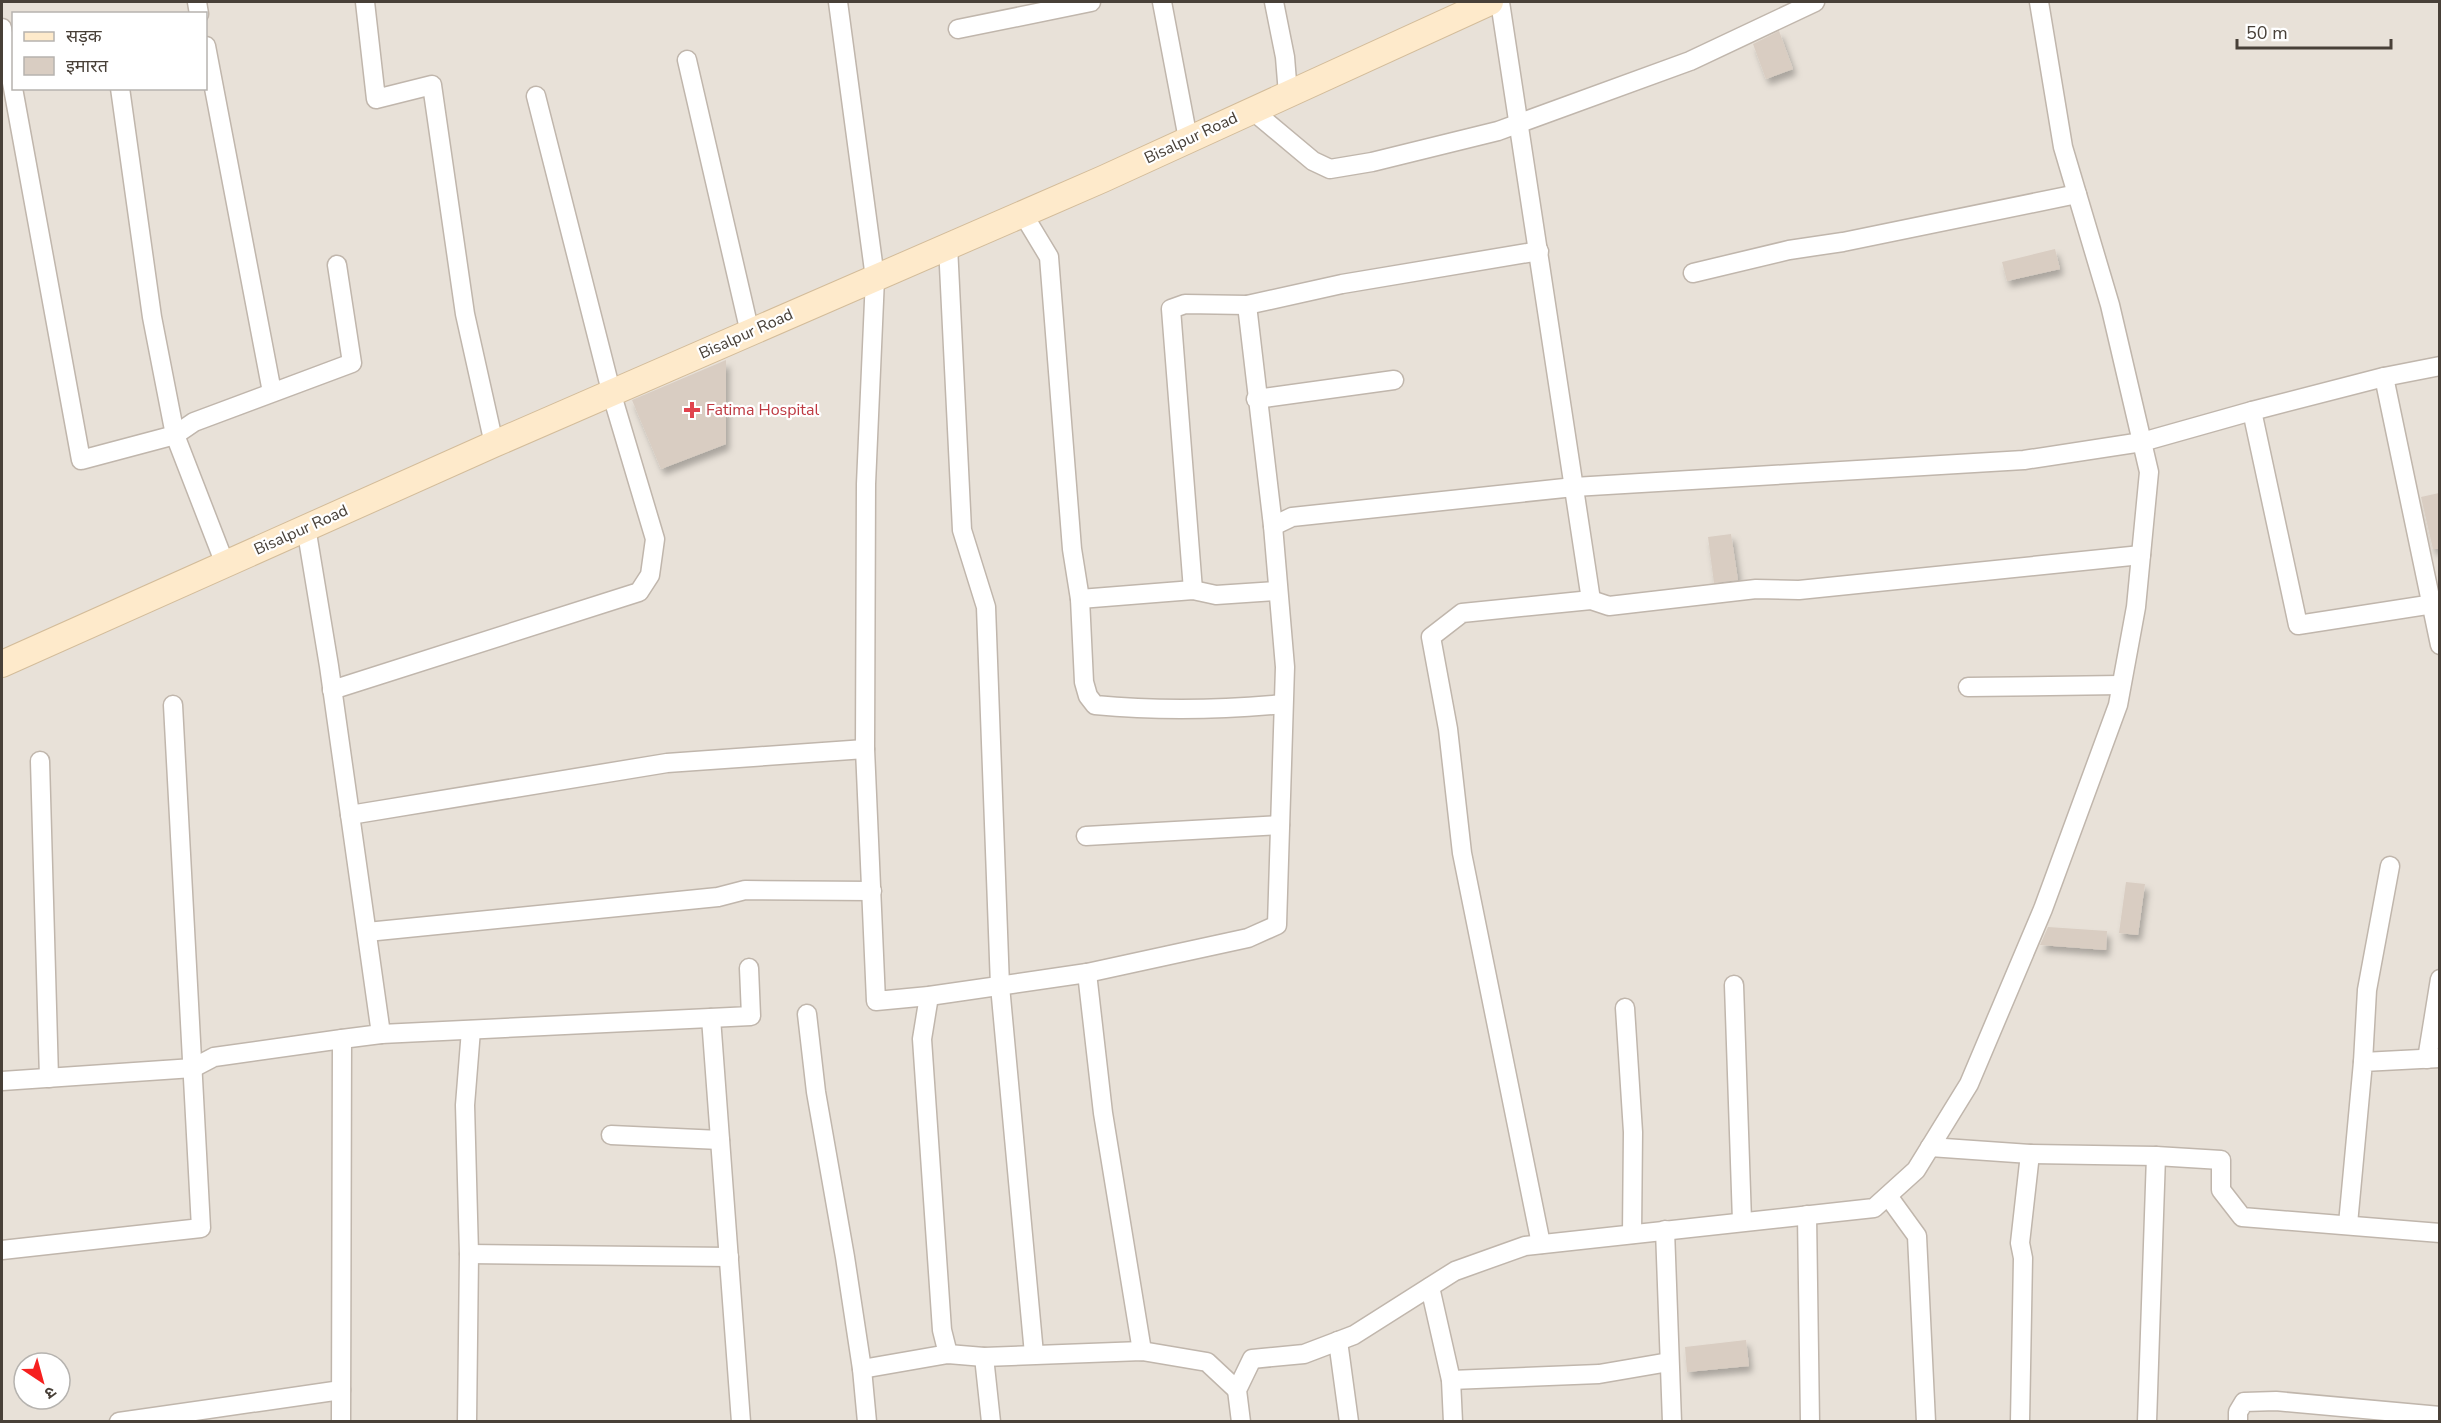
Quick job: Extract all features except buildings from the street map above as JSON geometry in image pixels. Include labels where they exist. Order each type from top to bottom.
[{"type":"main road","name":"Bisalpur Road","points":[[2,664],[494,444],[1188,140],[1490,2]]},
{"type":"street","points":[[365,2],[376,99],[432,85],[465,314],[494,444]]},
{"type":"street","points":[[838,2],[875,278],[866,484],[865,748],[876,1001],[929,996],[1087,973],[1248,938],[1277,925],[1285,668],[1273,526],[1256,399],[1247,305]]},
{"type":"street","points":[[958,30],[1091,2]]},
{"type":"street","points":[[1162,2],[1188,140]]},
{"type":"street","points":[[1274,2],[1285,57],[1288,94]]},
{"type":"street","points":[[1500,2],[1591,600]]},
{"type":"street","points":[[1252,110],[1313,161],[1330,169],[1372,162],[1473,139],[1520,123],[1690,61],[1815,2]]},
{"type":"street","points":[[1241,1422],[1237,1390],[1252,1359],[1304,1354],[1354,1335],[1455,1271],[1525,1246],[1874,1208],[1916,1170],[1969,1084],[2038,920],[2118,705],[2136,607],[2149,472],[2110,305],[2063,147],[2039,2]]},
{"type":"street","points":[[2,28],[10,52]]},
{"type":"street","points":[[207,51],[272,392]]},
{"type":"street","points":[[687,60],[750,333]]},
{"type":"street","points":[[17,90],[81,460],[175,435],[194,422],[352,363],[337,265]]},
{"type":"street","points":[[120,90],[152,317],[175,435],[225,564]]},
{"type":"street","points":[[332,690],[639,592],[650,575],[655,539],[613,393],[536,96]]},
{"type":"street","points":[[1693,273],[1789,250],[1843,242],[2077,194]]},
{"type":"street","points":[[1023,213],[1049,257],[1072,549],[1080,598],[1084,681],[1089,696],[1095,705],[1170,709],[1283,704]]},
{"type":"street","points":[[948,246],[962,530],[986,607],[1000,986],[1034,1354]]},
{"type":"street","points":[[1193,590],[1171,309],[1185,304],[1247,305],[1342,284],[1539,251]]},
{"type":"street","points":[[1273,526],[1292,517],[1574,488],[2024,460],[2142,442],[2384,377],[2439,366]]},
{"type":"street","points":[[2384,377],[2435,604],[2439,645]]},
{"type":"street","points":[[1256,399],[1394,380]]},
{"type":"street","points":[[2252,411],[2298,625],[2435,604]]},
{"type":"street","points":[[306,528],[332,690],[381,1034]]},
{"type":"street","points":[[1541,1245],[1462,853],[1448,729],[1431,637],[1462,613],[1591,600],[1609,606],[1756,589],[1799,590],[2141,555]]},
{"type":"street","points":[[1080,598],[1193,590],[1216,595],[1277,591]]},
{"type":"street","points":[[1968,687],[2121,685]]},
{"type":"street","points":[[2,1250],[201,1228],[172,705]]},
{"type":"street","points":[[350,815],[667,763],[865,748]]},
{"type":"street","points":[[40,761],[49,1078]]},
{"type":"street","points":[[1086,836],[1280,825]]},
{"type":"street","points":[[2348,1224],[2363,1062],[2367,990],[2390,866]]},
{"type":"street","points":[[367,932],[718,897],[745,890],[872,891]]},
{"type":"street","points":[[2,1081],[193,1068],[214,1058],[381,1034],[751,1016],[749,968]]},
{"type":"street","points":[[1087,973],[1103,1113],[1142,1351]]},
{"type":"street","points":[[2363,1062],[2433,1059],[2439,979]]},
{"type":"street","points":[[1734,985],[1742,1221]]},
{"type":"street","points":[[929,996],[922,1039],[942,1330],[948,1354]]},
{"type":"street","points":[[1625,1008],[1633,1132],[1632,1234]]},
{"type":"street","points":[[807,1014],[816,1092],[829,1157],[862,1369],[867,1422]]},
{"type":"street","points":[[711,1018],[741,1422]]},
{"type":"street","points":[[467,1422],[469,1254],[465,1105],[471,1030]]},
{"type":"street","points":[[341,1422],[342,1039]]},
{"type":"street","points":[[611,1134],[720,1140]]},
{"type":"street","points":[[1930,1147],[2030,1154],[2156,1156],[2222,1160],[2221,1190],[2242,1217],[2439,1233]]},
{"type":"street","points":[[2020,1422],[2023,1258],[2020,1243],[2030,1154]]},
{"type":"street","points":[[2146,1422],[2156,1156]]},
{"type":"street","points":[[1888,1196],[1917,1236],[1926,1422]]},
{"type":"street","points":[[1807,1215],[1810,1422]]},
{"type":"street","points":[[1665,1230],[1672,1422]]},
{"type":"street","points":[[469,1254],[729,1257]]},
{"type":"street","points":[[1430,1287],[1451,1380],[1453,1422]]},
{"type":"street","points":[[1338,1341],[1349,1422]]},
{"type":"street","points":[[862,1369],[948,1354],[984,1357],[1142,1351],[1207,1362],[1237,1390]]},
{"type":"street","points":[[984,1357],[991,1422]]},
{"type":"street","points":[[1451,1380],[1599,1374],[1669,1362]]},
{"type":"street","points":[[119,1422],[341,1390]]},
{"type":"street","points":[[2238,1422],[2238,1412],[2244,1402],[2276,1401],[2439,1416]]},
{"type":"shaded area","points":[[2,2],[2439,2],[2439,1421],[2,1421]]},
{"type":"place","name":"Fatima Hospital","points":[[692,410]]}]
